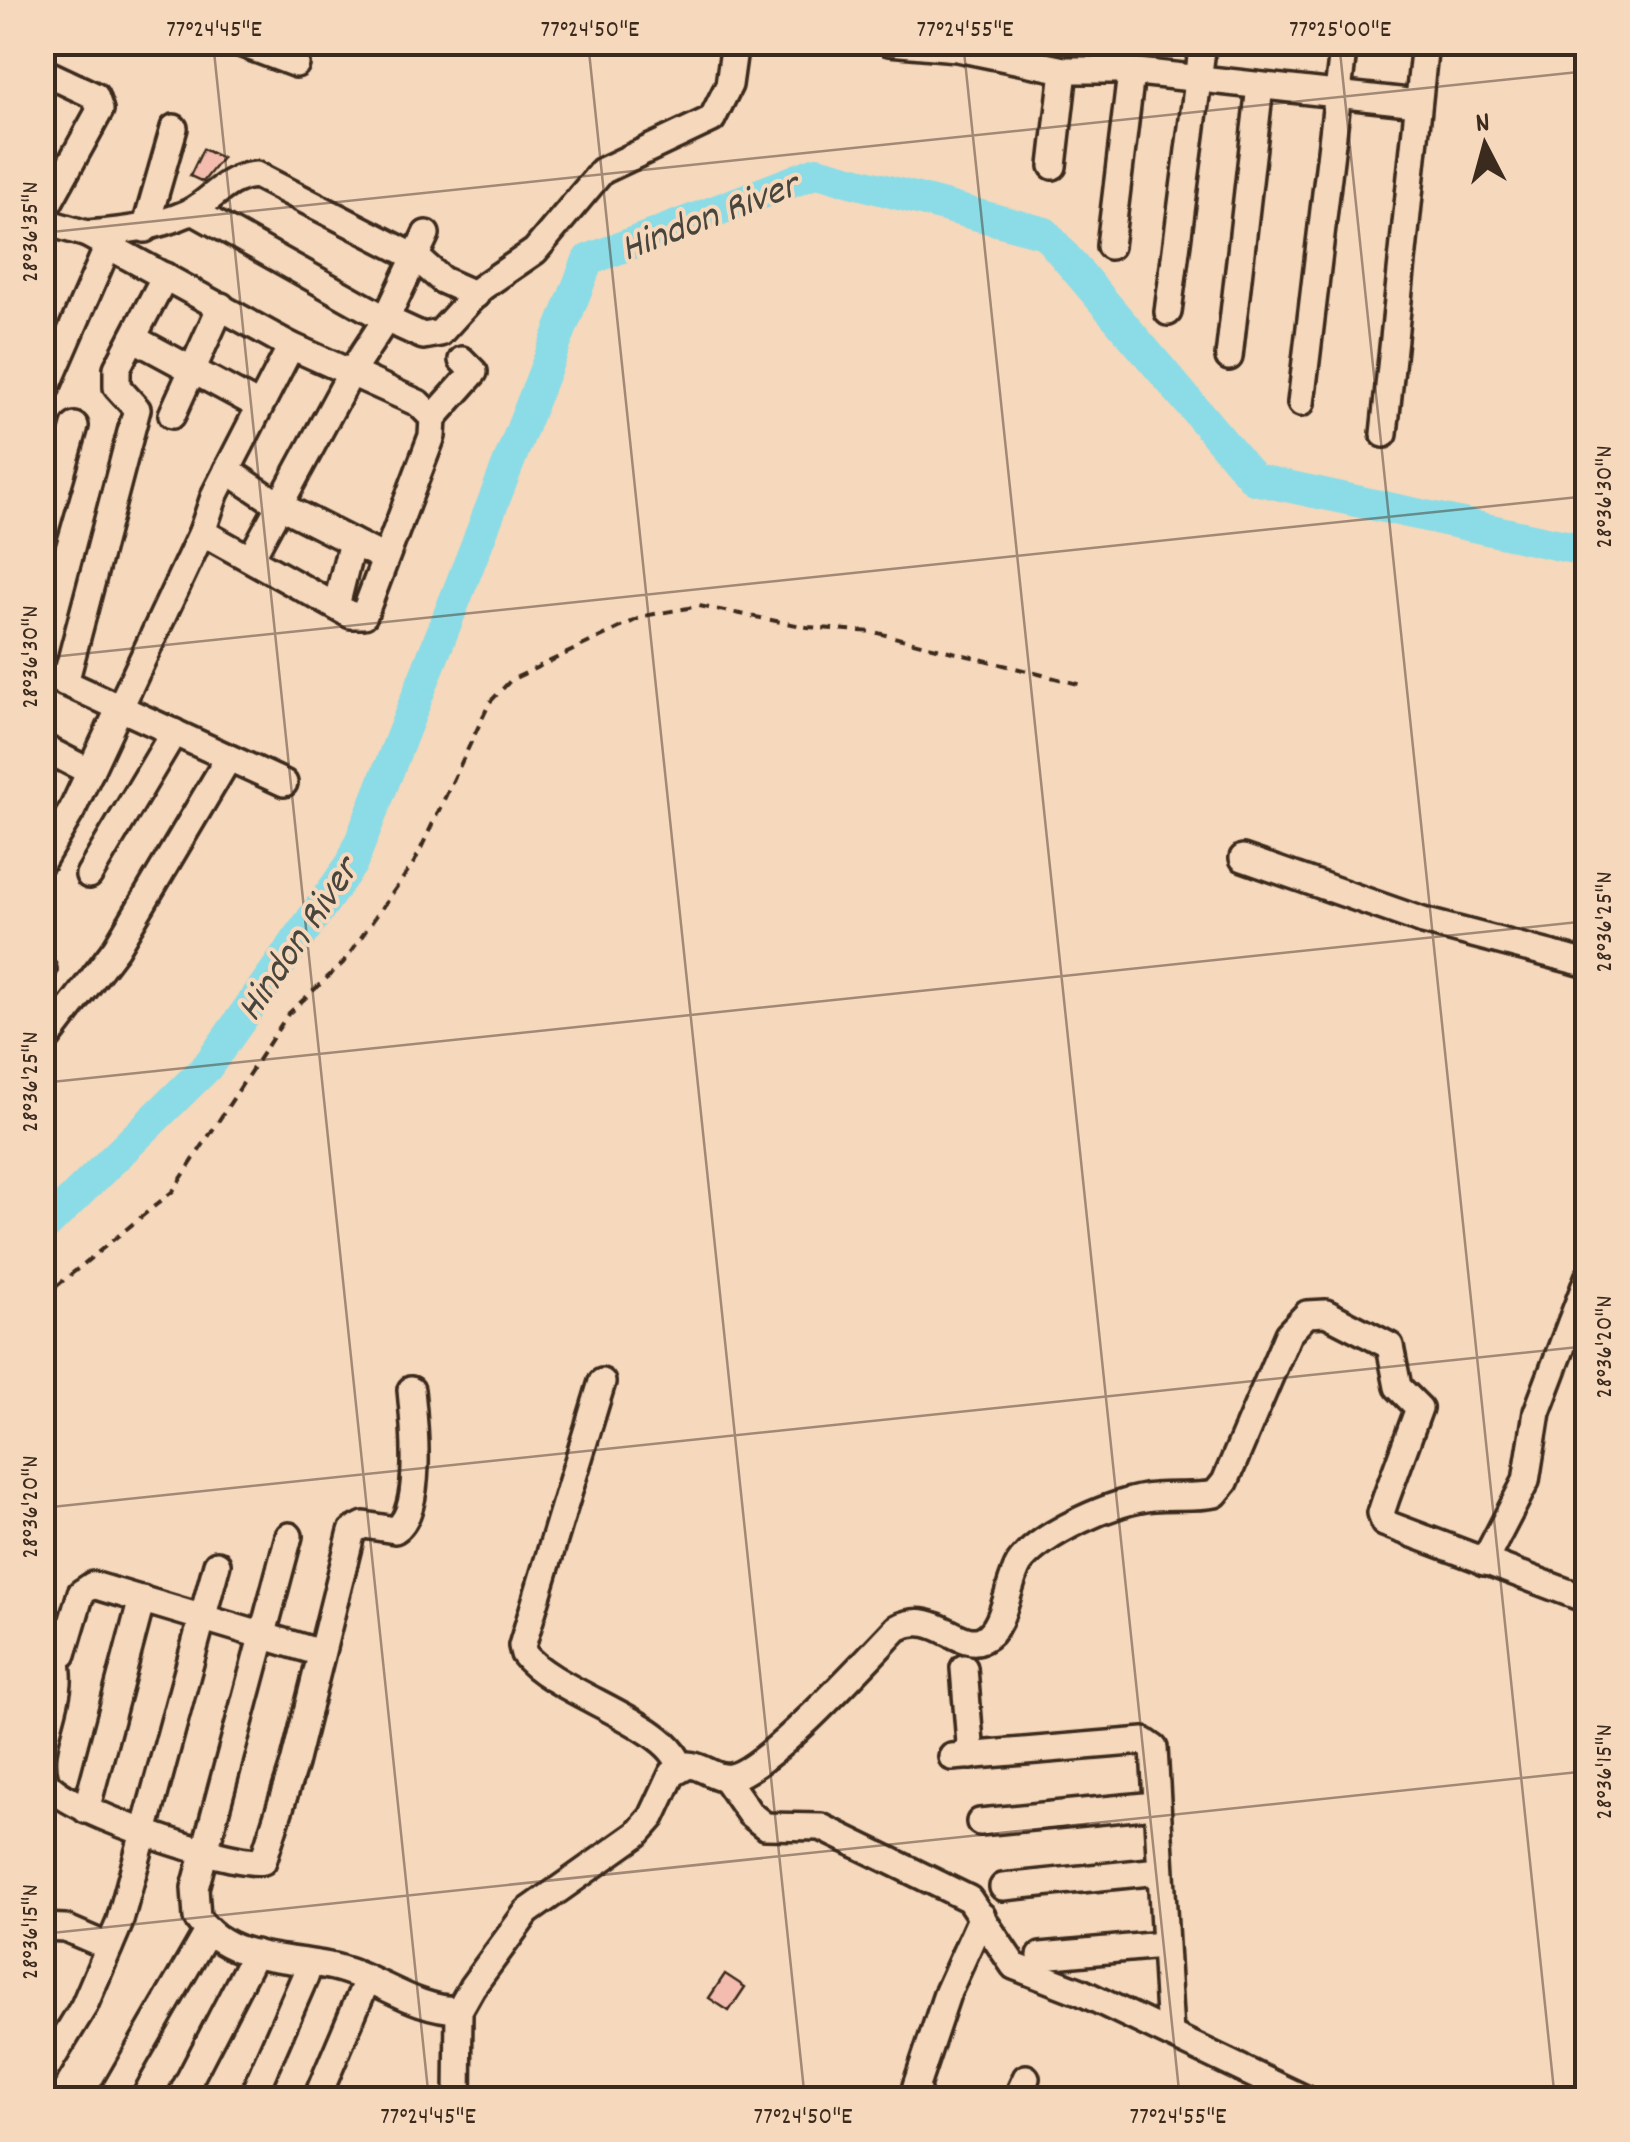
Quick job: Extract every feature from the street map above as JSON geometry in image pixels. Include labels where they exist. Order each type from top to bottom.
[{"type":"street","points":[[237,42],[296,64]]},
{"type":"street","points":[[193,210],[386,318],[432,336],[463,313],[476,295],[546,240],[602,171],[712,119],[729,86],[736,42]]},
{"type":"street","points":[[889,42],[1004,48],[1064,70],[1125,71],[1417,103]]},
{"type":"street","points":[[1110,246],[1125,71],[1123,42]]},
{"type":"street","points":[[1168,312],[1203,42]]},
{"type":"street","points":[[1302,402],[1344,42]]},
{"type":"street","points":[[1384,434],[1425,42]]},
{"type":"street","points":[[1053,166],[1064,70]]},
{"type":"street","points":[[42,71],[95,96],[100,110],[42,218],[98,240],[291,346],[418,403],[432,418]]},
{"type":"street","points":[[1229,357],[1260,86]]},
{"type":"street","points":[[145,230],[174,128]]},
{"type":"street","points":[[98,240],[145,230],[193,210],[225,182],[256,174],[422,246],[442,280],[476,295]]},
{"type":"street","points":[[42,398],[98,240]]},
{"type":"street","points":[[251,558],[352,371],[386,318],[422,246]]},
{"type":"street","points":[[165,276],[115,382],[137,409],[54,678],[284,783]]},
{"type":"street","points":[[172,415],[220,306]]},
{"type":"street","points":[[133,338],[260,406]]},
{"type":"street","points":[[42,861],[52,822],[90,772],[227,470],[291,346]]},
{"type":"street","points":[[202,532],[351,615],[364,615],[382,557],[432,436],[432,418],[474,372],[462,360]]},
{"type":"street","points":[[42,540],[76,426]]},
{"type":"street","points":[[227,470],[281,506],[382,557]]},
{"type":"street","points":[[336,606],[352,542]]},
{"type":"street","points":[[90,875],[174,732]]},
{"type":"street","points":[[42,747],[90,772]]},
{"type":"street","points":[[42,1044],[116,948],[228,759]]},
{"type":"street","points":[[1244,858],[1423,921],[1588,964]]},
{"type":"street","points":[[1484,1562],[1526,1481],[1537,1412],[1588,1278]]},
{"type":"street","points":[[725,1778],[743,1773],[809,1719],[897,1628],[912,1620],[927,1620],[973,1641],[986,1639],[994,1629],[1017,1567],[1047,1536],[1134,1500],[1215,1494],[1232,1466],[1288,1334],[1307,1314],[1326,1314],[1390,1346],[1398,1386],[1419,1408],[1386,1498],[1384,1523],[1588,1600]]},
{"type":"street","points":[[602,1382],[522,1646],[524,1654],[564,1685],[669,1746],[680,1768]]},
{"type":"street","points":[[321,1652],[86,1586],[63,1654],[49,1659],[60,1677],[43,1769],[46,1784],[86,1810],[244,1862],[263,1861],[294,1764],[352,1531],[364,1525],[396,1530],[405,1521],[417,1450],[411,1390]]},
{"type":"street","points":[[288,1536],[194,1906],[208,1930],[255,1953],[340,1969],[427,2006],[459,2010]]},
{"type":"street","points":[[42,2075],[84,2006],[109,1947],[218,1564]]},
{"type":"street","points":[[86,1810],[142,1600]]},
{"type":"street","points":[[964,1668],[962,1757],[1144,1741],[1154,1748],[1162,1945],[1170,2034]]},
{"type":"street","points":[[458,2100],[459,2010],[527,1912],[637,1834],[680,1768],[696,1765],[725,1778],[750,1814],[765,1826],[821,1828],[961,1895],[982,1916],[1014,1966],[1308,2100]]},
{"type":"street","points":[[980,1822],[1155,1804]]},
{"type":"street","points":[[1004,1887],[1160,1871]]},
{"type":"street","points":[[920,2100],[916,2086],[947,1994],[982,1916]]},
{"type":"street","points":[[42,1927],[65,1928],[109,1947]]},
{"type":"street","points":[[110,2100],[208,1930]]},
{"type":"street","points":[[1041,1956],[1162,1945]]},
{"type":"street","points":[[179,2100],[255,1953]]},
{"type":"street","points":[[251,2100],[310,1965]]},
{"type":"street","points":[[316,2100],[366,1980]]},
{"type":"path","points":[[42,1298],[173,1191],[288,1014],[343,963],[415,861],[490,702],[511,680],[644,616],[699,606],[807,626],[874,632],[1086,686]]},
{"type":"building","points":[[203,149],[222,158],[203,182],[190,176]]},
{"type":"building","points":[[725,1974],[745,1987],[729,2011],[709,1998]]},
{"type":"waterway","name":"Hindon River","points":[[42,1229],[207,1067],[352,863],[588,260],[817,172],[1045,233],[1254,479],[1588,551]]}]
